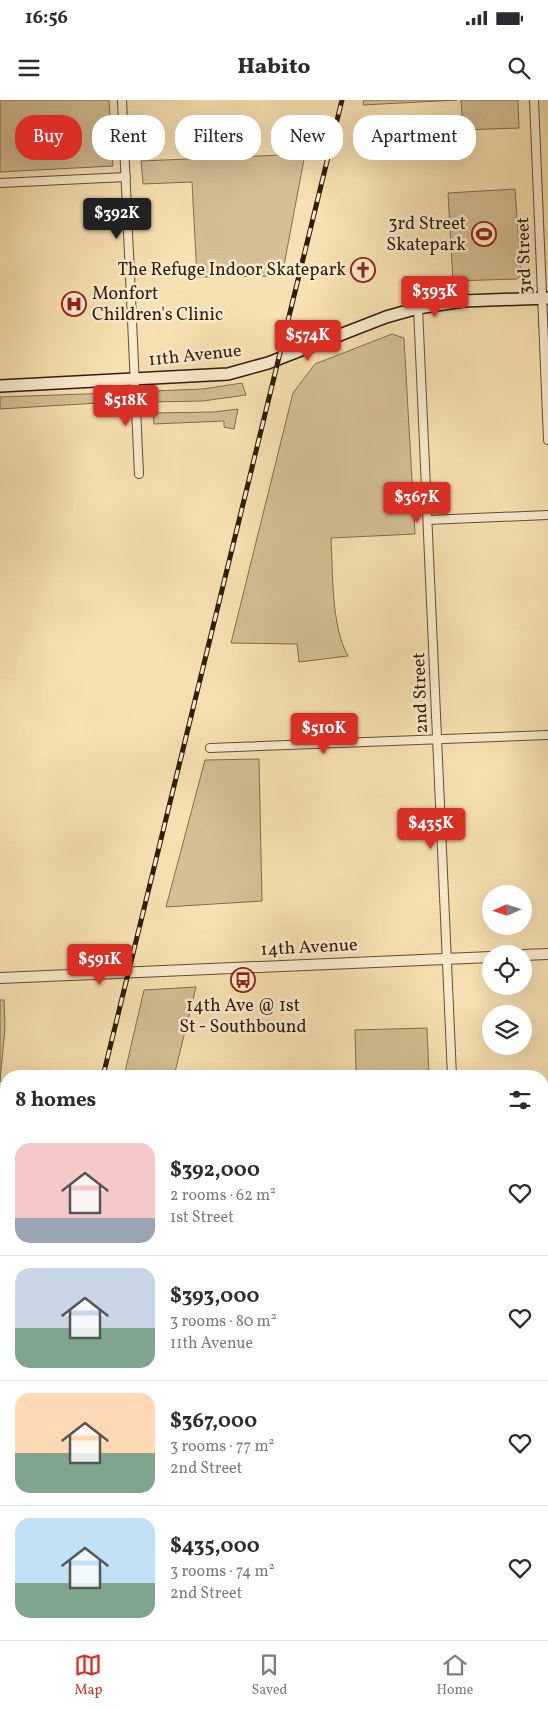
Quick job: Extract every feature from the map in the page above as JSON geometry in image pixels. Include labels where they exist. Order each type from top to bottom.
[{"type":"main road","name":"11th Avenue","points":[[0,386],[207,376],[256,367],[386,317],[418,308],[463,301],[545,298]]},
{"type":"street","points":[[122,100],[139,474]]},
{"type":"street","name":"3rd Street","points":[[534,100],[545,298],[548,440]]},
{"type":"street","points":[[0,183],[126,177]]},
{"type":"street","name":"2nd Street","points":[[418,308],[452,1070]]},
{"type":"street","points":[[428,520],[548,515]]},
{"type":"street","points":[[210,748],[548,735]]},
{"type":"street","points":[[532,955],[548,954]]},
{"type":"street","name":"14th Avenue","points":[[0,978],[482,957]]},
{"type":"shaded area","points":[[0,100],[109,100],[110,115],[92,115],[92,160],[113,160],[113,166],[0,172]]},
{"type":"shaded area","points":[[364,100],[457,100],[363,105]]},
{"type":"shaded area","points":[[461,100],[518,100],[519,128],[476,130],[476,115],[462,115]]},
{"type":"shaded area","points":[[271,155],[271,160],[304,160],[282,276],[197,277],[192,182],[143,184],[141,161],[261,160],[261,156]]},
{"type":"shaded area","name":"3rd Street Skatepark","points":[[515,189],[521,275],[517,279],[453,281],[448,193]]},
{"type":"shaded area","points":[[392,334],[404,338],[415,534],[331,538],[338,630],[348,656],[299,662],[297,644],[231,643],[293,393],[315,364]]},
{"type":"shaded area","points":[[242,383],[246,395],[203,401],[153,402],[153,391],[203,389]]},
{"type":"shaded area","points":[[113,393],[114,402],[0,409],[0,397]]},
{"type":"shaded area","points":[[238,409],[234,429],[224,427],[224,421],[154,424],[153,413],[214,412]]},
{"type":"shaded area","points":[[259,759],[262,901],[166,907],[205,760]]},
{"type":"shaded area","points":[[196,987],[175,1070],[125,1070],[144,990]]},
{"type":"shaded area","points":[[0,1000],[4,1000],[5,1028],[0,1070]]},
{"type":"shaded area","points":[[427,1028],[429,1070],[356,1070],[355,1030]]},
{"type":"railway","points":[[104,1070],[342,100]]},
{"type":"place","name":"3rd Street Skatepark","points":[[484,234]]},
{"type":"place","name":"The Refuge Indoor Skatepark","points":[[363,270]]},
{"type":"place","name":"Monfort Children's Clinic","points":[[74,304]]},
{"type":"place","name":"14th Ave @ 1st St - Southbound","points":[[243,980]]}]
